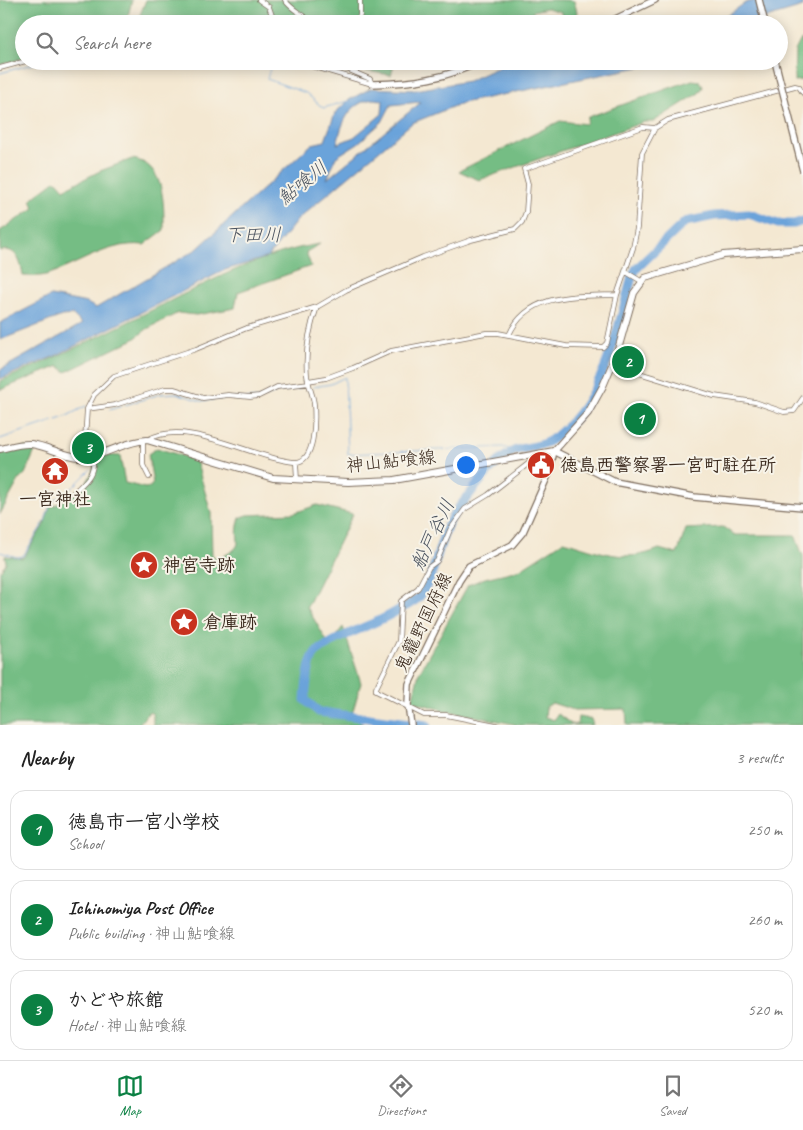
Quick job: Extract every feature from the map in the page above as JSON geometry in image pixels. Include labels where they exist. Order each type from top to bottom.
[{"type":"main road","points":[[623,15],[655,0]]},
{"type":"main road","points":[[759,0],[763,15]]},
{"type":"main road","points":[[372,84],[414,82],[462,70]]},
{"type":"main road","points":[[777,70],[803,171]]},
{"type":"main road","points":[[803,249],[713,257],[639,279],[613,366],[588,413],[554,451],[615,482],[694,497],[803,507]]},
{"type":"main road","name":"神山鮎喰線","points":[[0,449],[19,444],[33,444],[80,458],[131,441],[145,440],[265,476],[297,480],[348,482],[394,480],[554,451]]},
{"type":"main road","name":"鬼籠野国府線","points":[[411,725],[408,716],[408,692],[412,676],[459,581],[469,566],[512,545],[523,532],[549,473],[554,451]]},
{"type":"street","points":[[259,0],[269,7],[272,15]]},
{"type":"street","points":[[285,0],[288,6],[300,11],[304,15]]},
{"type":"street","points":[[360,0],[360,15]]},
{"type":"street","points":[[0,68],[15,64]]},
{"type":"street","points":[[325,70],[372,84]]},
{"type":"street","points":[[349,70],[370,79],[372,84]]},
{"type":"street","points":[[87,409],[115,405],[165,389],[174,389],[203,398],[228,395],[259,396],[277,387],[326,378],[391,351],[486,333],[509,335],[566,346],[603,347],[607,343],[618,295],[628,273],[637,228],[642,153],[646,142],[655,128],[668,120],[795,86],[799,87],[803,93]]},
{"type":"street","points":[[80,458],[85,439],[87,409],[94,395],[114,376],[196,349],[247,328],[317,307],[346,290],[423,257],[471,240],[515,229],[522,222],[526,212],[528,184],[524,169],[643,127],[655,128]]},
{"type":"street","points":[[628,273],[639,279]]},
{"type":"street","points":[[509,335],[517,319],[524,312],[550,301],[569,296],[618,295]]},
{"type":"street","points":[[148,478],[143,465],[145,440],[176,434],[191,433],[260,456],[296,463],[305,459],[310,451],[314,434],[314,404],[309,382],[310,326],[317,307]]},
{"type":"street","points":[[613,366],[714,396],[755,402],[784,412],[794,411],[803,398]]},
{"type":"street","points":[[73,493],[89,478],[93,470],[93,455]]},
{"type":"street","points":[[496,725],[446,715],[424,715],[408,705],[389,699],[376,691],[379,680],[400,641],[401,603],[418,588],[429,567],[437,561],[450,530],[465,509],[488,495],[533,460],[533,456]]},
{"type":"street","points":[[296,463],[297,480]]},
{"type":"green space","points":[[0,0],[132,0],[128,15],[15,15],[15,61],[0,65]]},
{"type":"green space","points":[[146,0],[563,0],[574,1],[577,12],[576,15],[561,15],[561,12],[547,8],[533,11],[533,15],[140,15]]},
{"type":"green space","points":[[803,40],[803,80],[794,81],[795,51],[800,41]]},
{"type":"green space","points":[[365,70],[392,70],[391,75]]},
{"type":"green space","points":[[692,80],[700,81],[703,87],[699,93],[653,122],[644,122],[479,180],[459,171],[560,121],[586,124],[588,117]]},
{"type":"green space","points":[[132,159],[143,162],[151,168],[157,176],[163,197],[164,230],[144,245],[131,245],[106,250],[58,271],[37,276],[23,276],[21,266],[14,253],[6,250],[0,251],[0,231],[34,208],[31,199],[56,180],[64,189],[100,171]]},
{"type":"green space","points":[[320,244],[306,252],[311,266],[238,292],[235,308],[196,315],[178,313],[147,329],[134,339],[66,372],[59,366],[0,390],[0,381],[80,346],[216,278],[278,254]]},
{"type":"green space","points":[[25,447],[35,451],[25,474],[19,480],[0,514],[0,452]]},
{"type":"green space","points":[[157,448],[196,460],[211,513],[212,555],[217,559],[234,550],[237,546],[240,518],[247,515],[294,513],[317,505],[353,514],[307,607],[329,645],[343,627],[361,683],[352,714],[363,725],[153,725],[153,714],[149,712],[138,725],[0,725],[0,571],[6,563],[5,556],[23,558],[44,525],[50,507],[74,495],[86,483],[94,468],[95,459],[99,455],[120,456],[125,483],[145,488],[150,487],[153,483],[148,454]]},
{"type":"green space","points":[[723,527],[734,535],[795,535],[803,556],[803,725],[627,725],[626,709],[574,710],[552,703],[546,707],[545,717],[554,720],[558,714],[571,724],[577,725],[519,725],[443,710],[412,701],[419,673],[468,585],[485,578],[519,570],[564,541],[600,552],[623,556],[647,553],[659,549],[677,554],[686,529]]},
{"type":"green space","points":[[578,717],[591,719],[593,725],[577,725]]},
{"type":"water","points":[[756,0],[803,0],[803,7],[776,15],[728,15],[745,3]]},
{"type":"water","name":"下田川","points":[[492,70],[625,70],[462,103],[412,123],[299,218],[268,257],[225,270],[55,356],[0,379],[0,370],[82,324],[73,315],[62,316],[0,340],[0,323],[51,296],[87,303],[96,308],[197,249],[312,144],[325,141],[335,113],[349,100],[371,88],[415,90],[468,81]],"holes":[[[373,99],[383,100],[382,114],[354,137],[337,144],[341,128],[352,109],[365,101]],[[420,103],[327,179],[336,157],[358,143],[382,122],[391,105]]]},
{"type":"waterway","points":[[0,73],[15,69]]},
{"type":"waterway","points":[[270,70],[267,79],[306,93],[323,108],[348,101]]},
{"type":"waterway","name":"船戸谷川","points":[[427,725],[319,712],[305,700],[308,674],[313,656],[317,651],[329,644],[389,616],[418,598],[426,587],[441,542],[451,520],[483,478],[497,463],[512,452],[546,443],[569,425],[595,388],[605,366],[636,269],[685,222],[714,216],[749,214],[778,224],[794,224],[803,221]]},
{"type":"waterway","points":[[313,387],[331,384],[345,377],[348,454],[503,447],[514,451]]},
{"type":"waterway","points":[[109,410],[160,394],[176,393],[201,401],[230,398],[259,399],[278,392],[300,389]]},
{"type":"waterway","points":[[0,439],[65,417],[86,406]]},
{"type":"waterway","points":[[0,552],[17,557],[23,556],[45,521],[51,502],[68,492],[90,470]]},
{"type":"place","name":"Ichinomiya Post Office","points":[[628,362]]},
{"type":"place","name":"徳島市一宮小学校","points":[[640,419]]},
{"type":"place","name":"かどや旅館","points":[[88,448]]},
{"type":"place","name":"徳島西警察署一宮町駐在所","points":[[541,465]]},
{"type":"place","name":"一宮神社","points":[[55,471]]},
{"type":"place","name":"神宮寺跡","points":[[144,565]]},
{"type":"place","name":"倉庫跡","points":[[184,622]]},
{"type":"water label","name":"鮎喰川","points":[[302,182]]}]
